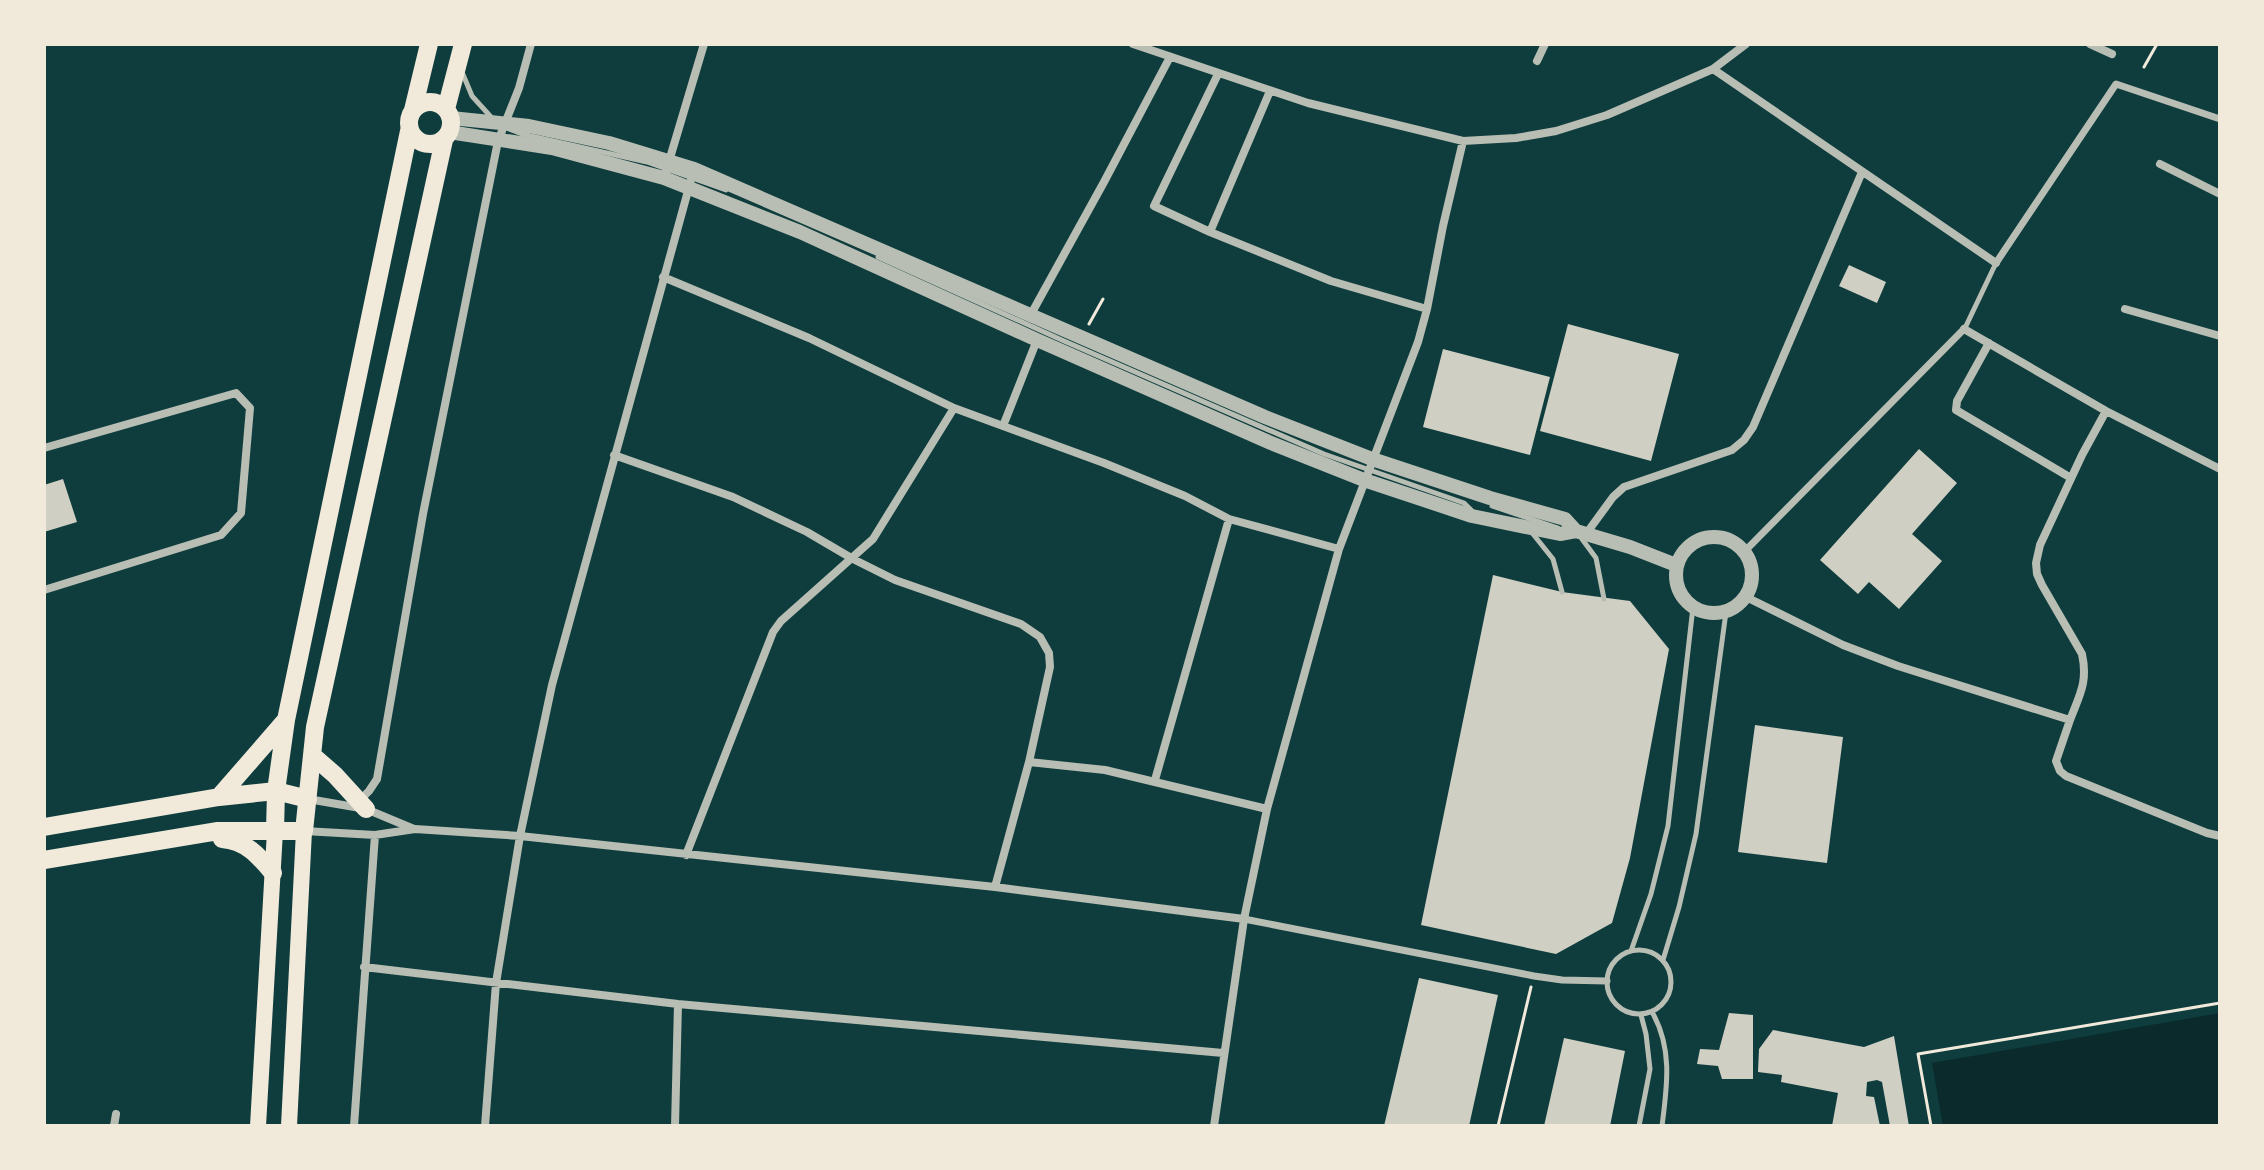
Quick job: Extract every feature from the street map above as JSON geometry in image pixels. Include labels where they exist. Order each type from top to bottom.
[{"type":"main road","points":[[413,110],[429,44]]},
{"type":"main road","points":[[289,1126],[304,831],[315,727],[447,125],[460,44]]},
{"type":"main road","points":[[258,1126],[276,791],[286,720],[409,131],[409,116],[418,105],[435,102],[447,125]]},
{"type":"main road","points":[[409,131],[419,142],[437,143],[447,125]]},
{"type":"main road","points":[[219,797],[286,720]]},
{"type":"main road","points":[[312,755],[362,805]]},
{"type":"main road","points":[[44,827],[219,797],[276,791],[308,799]]},
{"type":"main road","points":[[44,860],[218,831],[304,831]]},
{"type":"main road","points":[[192,835],[234,840],[256,852],[273,873]]},
{"type":"street","points":[[362,805],[377,779],[423,514],[498,141],[519,88],[531,44]]},
{"type":"street","points":[[664,178],[704,44]]},
{"type":"street","points":[[1133,44],[1308,103],[1463,141],[1516,138],[1556,131],[1607,115],[1713,69],[1746,44]]},
{"type":"street","points":[[1537,61],[1545,44]]},
{"type":"street","points":[[2090,44],[2112,54]]},
{"type":"street","points":[[1030,316],[1170,57]]},
{"type":"street","points":[[1713,69],[1996,263],[2116,84],[2220,119]]},
{"type":"street","points":[[1218,74],[1154,206],[1331,281],[1427,309]]},
{"type":"street","points":[[1210,232],[1270,91]]},
{"type":"street","points":[[447,125],[504,123],[529,126],[669,160],[1265,417],[1372,459],[1565,519],[1581,532],[1676,565]]},
{"type":"street","points":[[447,125],[498,141],[552,148],[664,178],[800,232],[1271,443],[1364,480],[1472,516],[1560,534],[1581,532],[1624,487],[1732,450],[1744,440],[1753,427],[1862,172]]},
{"type":"street","points":[[1214,1126],[1244,919],[1267,809],[1339,549],[1401,388],[1427,309],[1463,141]]},
{"type":"street","points":[[2160,164],[2220,194]]},
{"type":"street","points":[[485,1126],[496,983],[520,836],[555,672],[694,169]]},
{"type":"street","points":[[663,277],[809,338],[954,408],[1158,485],[1229,519],[1339,549]]},
{"type":"street","points":[[2125,309],[2220,336]]},
{"type":"street","points":[[1744,552],[1964,329],[2106,411],[2220,469]]},
{"type":"street","points":[[1003,426],[1037,340]]},
{"type":"street","points":[[1989,343],[1957,401],[1956,410],[2071,478]]},
{"type":"street","points":[[44,448],[236,393],[250,408],[241,513],[221,535],[44,590]]},
{"type":"street","points":[[686,855],[773,632],[781,621],[873,539],[954,408]]},
{"type":"street","points":[[2106,411],[2040,545],[2036,563],[2042,585],[2082,654],[2085,666],[2083,684],[2056,761],[2066,776],[2220,836]]},
{"type":"street","points":[[614,455],[733,497],[807,532],[895,580],[999,615],[1021,624],[1040,637],[1049,653],[1050,667],[1029,762],[995,887]]},
{"type":"street","points":[[1155,780],[1229,519]]},
{"type":"street","points":[[1724,538],[1735,543],[1750,562],[1751,585],[1746,597],[1737,606],[1726,612],[1709,613],[1693,607],[1684,599],[1675,577],[1676,565],[1690,545],[1700,539],[1724,538]]},
{"type":"street","points":[[1746,597],[1843,645],[1898,666],[2070,720]]},
{"type":"street","points":[[1029,762],[1105,770],[1267,809]]},
{"type":"street","points":[[308,799],[362,805],[415,829]]},
{"type":"street","points":[[304,831],[375,835],[415,829],[520,836],[995,887],[1244,919],[1534,976],[1607,981]]},
{"type":"street","points":[[354,1126],[375,835]]},
{"type":"street","points":[[364,967],[678,1004],[1223,1053]]},
{"type":"street","points":[[675,1126],[678,1004]]},
{"type":"street","points":[[114,1126],[116,1114]]},
{"type":"lane","points":[[460,44],[462,70],[472,96],[502,126],[522,134],[647,162],[697,178],[1324,454],[1464,503],[1470,509],[1535,534],[1553,559],[1562,592]]},
{"type":"lane","points":[[1964,329],[1996,263]]},
{"type":"lane","points":[[1464,503],[1474,500],[1553,525],[1585,540],[1596,558],[1604,599]]},
{"type":"lane","points":[[1631,951],[1651,894],[1668,826],[1693,607]]},
{"type":"lane","points":[[1663,960],[1696,834],[1726,612]]},
{"type":"lane","points":[[1631,951],[1648,951],[1663,960],[1672,979],[1671,990],[1660,1007],[1641,1015],[1620,1009],[1608,991],[1609,971],[1614,962],[1631,951]]},
{"type":"lane","points":[[1652,1012],[1660,1026],[1669,1074],[1662,1126]]},
{"type":"lane","points":[[1639,1126],[1650,1069],[1641,1015]]},
{"type":"path","points":[[2144,67],[2157,44]]},
{"type":"path","points":[[1082,338],[1103,299]]},
{"type":"path","points":[[1498,1126],[1534,976]]},
{"type":"path","points":[[1931,1126],[1918,1054],[2220,1003]]},
{"type":"water","points":[[2220,1013],[2220,1126],[1943,1126],[1932,1063]]},
{"type":"building","points":[[1849,265],[1886,282],[1877,303],[1839,286]]},
{"type":"building","points":[[1568,324],[1679,354],[1651,461],[1540,431]]},
{"type":"building","points":[[1443,349],[1550,377],[1530,455],[1423,427]]},
{"type":"building","points":[[1919,449],[1957,483],[1912,534],[1942,561],[1899,609],[1869,582],[1858,594],[1820,560]]},
{"type":"building","points":[[63,479],[77,522],[44,532],[44,485]]},
{"type":"building","points":[[1493,575],[1562,592],[1630,601],[1669,649],[1630,858],[1612,923],[1556,954],[1421,925]]},
{"type":"building","points":[[1755,725],[1843,737],[1827,863],[1738,852]]},
{"type":"building","points":[[1419,978],[1498,995],[1469,1126],[1384,1126]]},
{"type":"building","points":[[1729,1013],[1753,1015],[1753,1079],[1722,1079],[1718,1066],[1697,1064],[1700,1049],[1719,1050]]},
{"type":"building","points":[[1773,1030],[1864,1047],[1894,1036],[1909,1126],[1890,1126],[1882,1082],[1877,1080],[1867,1082],[1866,1096],[1874,1097],[1880,1126],[1832,1126],[1838,1093],[1781,1082],[1782,1075],[1758,1072],[1759,1049]]},
{"type":"building","points":[[1564,1038],[1625,1051],[1610,1126],[1544,1126]]}]
